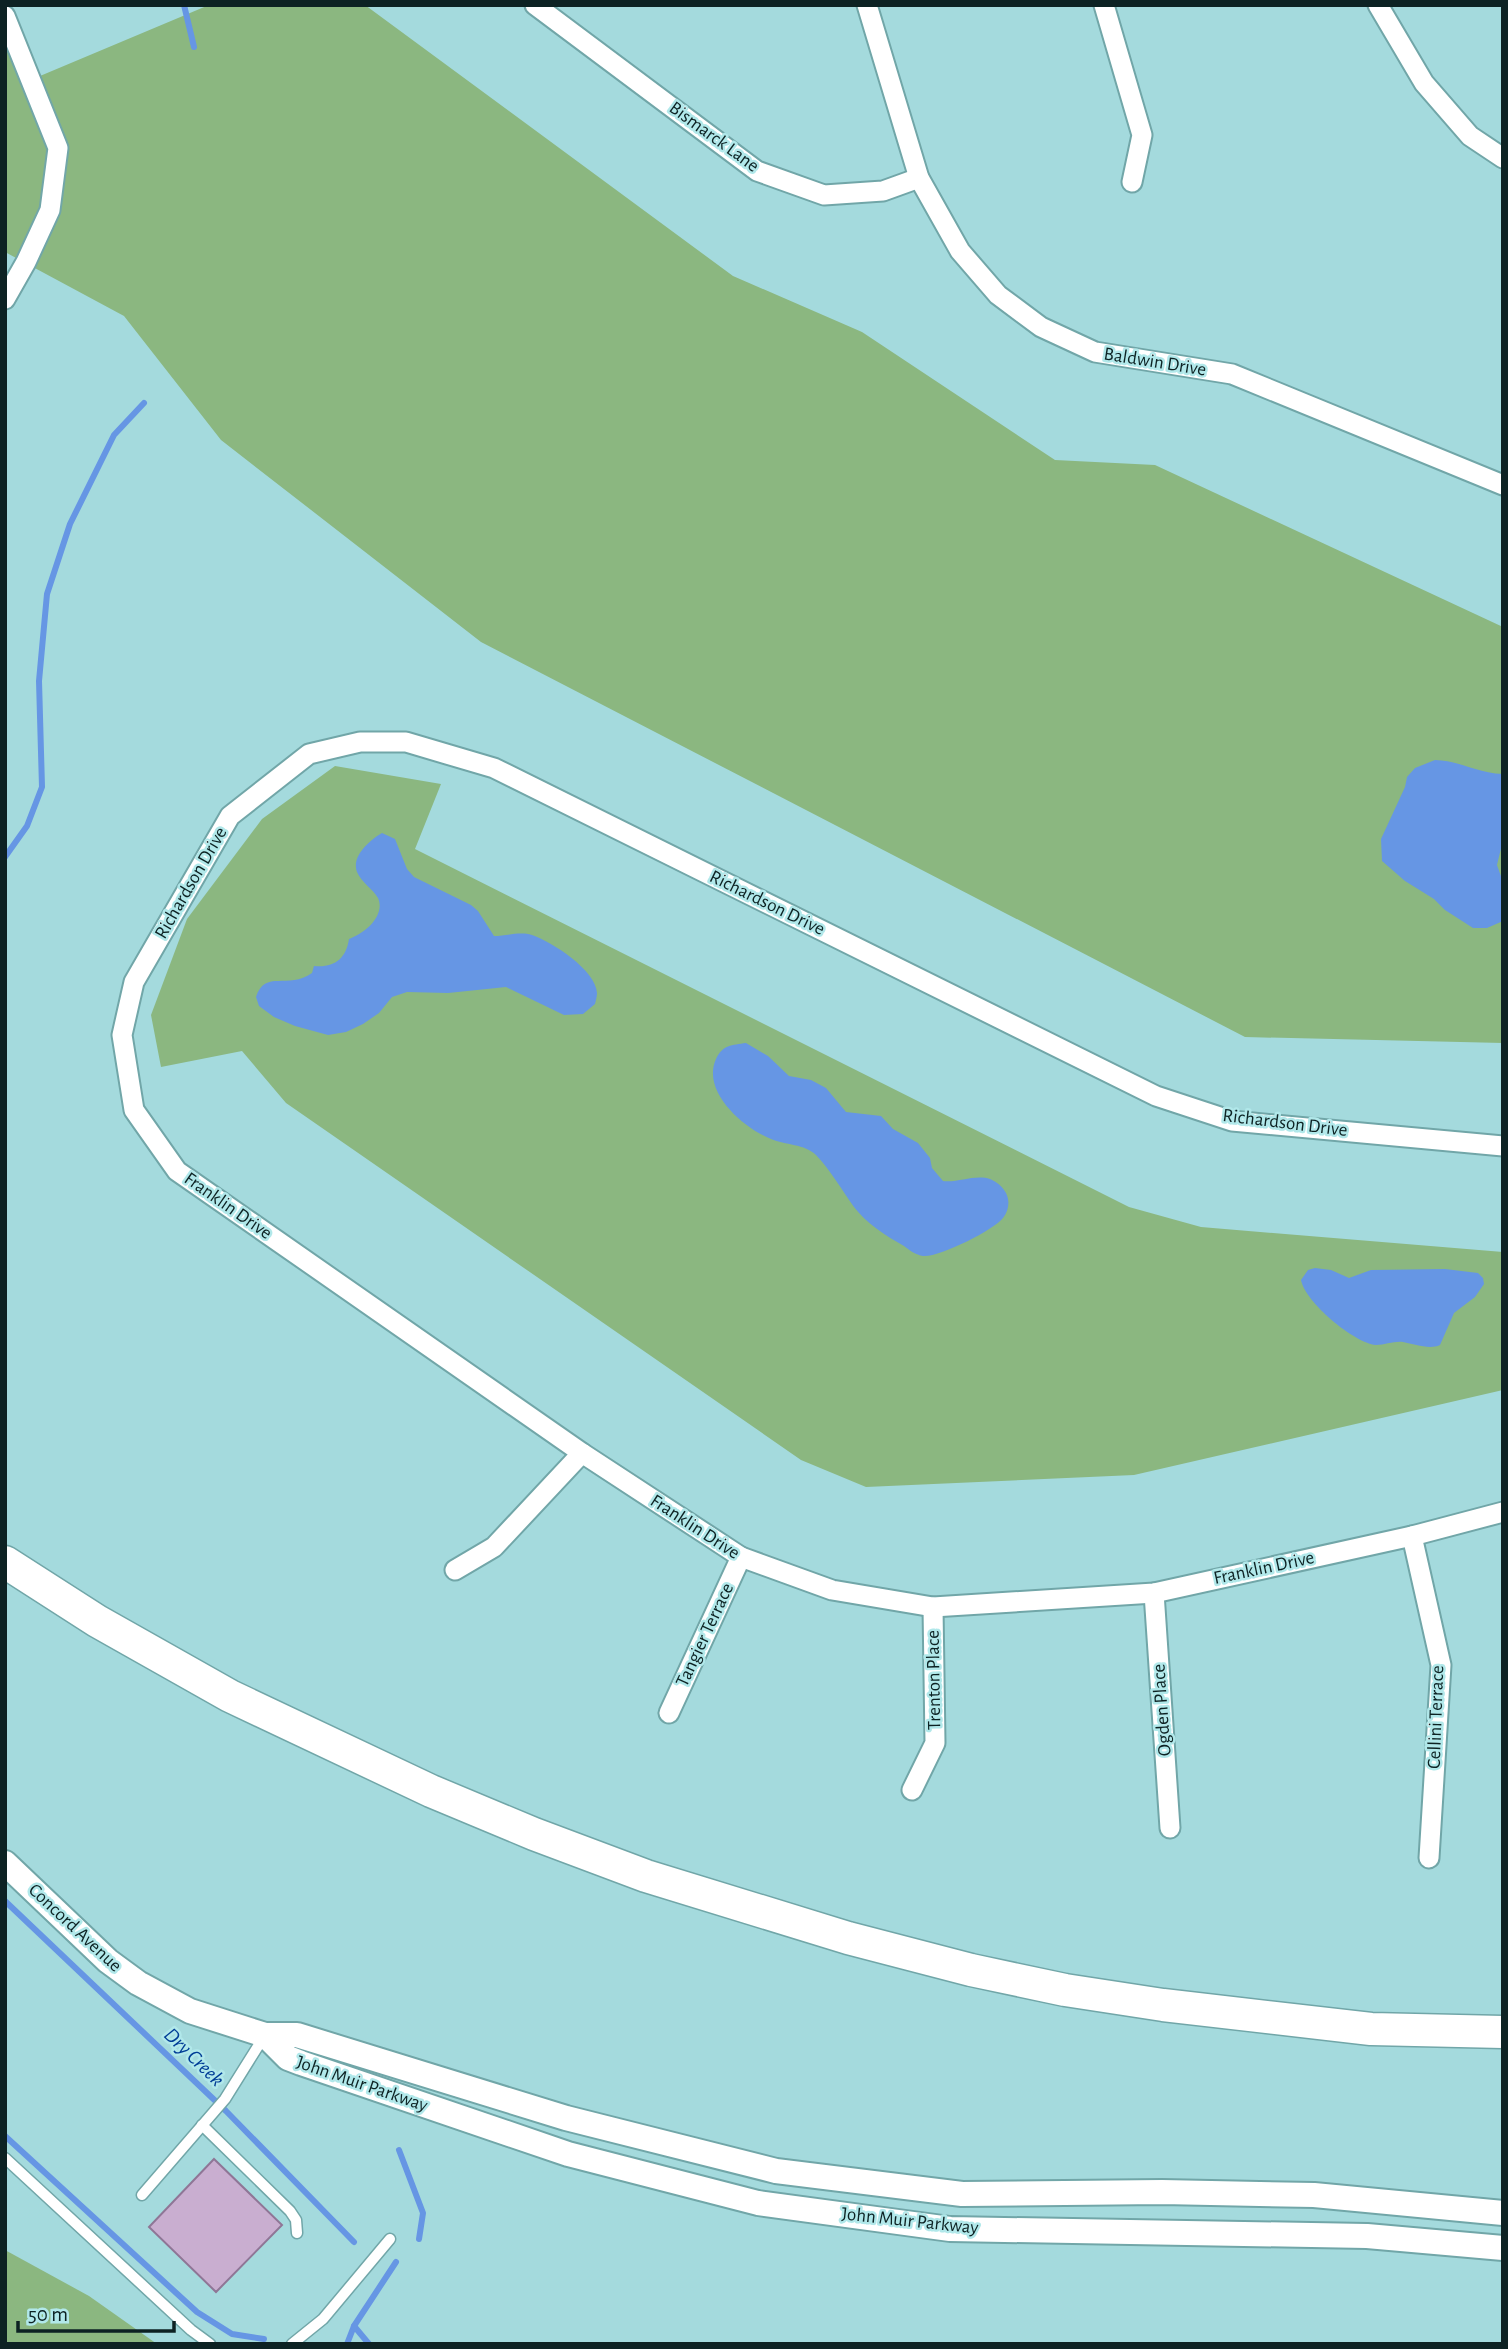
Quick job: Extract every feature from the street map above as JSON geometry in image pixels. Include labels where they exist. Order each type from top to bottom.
[{"type":"highway","points":[[5,1562],[97,1621],[230,1696],[431,1791],[534,1834],[659,1881],[848,1938],[971,1970],[1065,1990],[1163,2005],[1371,2029],[1503,2032]]},
{"type":"street","name":"Baldwin Drive","points":[[866,5],[919,178],[960,251],[998,295],[1041,327],[1095,352],[1232,374],[1503,485]]},
{"type":"street","points":[[1104,5],[1142,135],[1132,183]]},
{"type":"street","points":[[1378,5],[1424,83],[1470,136],[1503,158]]},
{"type":"street","name":"Bismarck Lane","points":[[547,9],[757,171],[824,195],[883,191],[919,178]]},
{"type":"street","points":[[5,16],[58,148],[50,209],[26,262],[5,299]]},
{"type":"street","name":"Richardson Drive","points":[[134,982],[230,816],[309,754],[359,743],[406,742],[494,768],[1156,1096],[1232,1121],[1503,1146]]},
{"type":"street","name":"Franklin Drive","points":[[134,982],[122,1035],[134,1110],[177,1171],[582,1453],[741,1558],[832,1590],[933,1607],[1154,1593],[1503,1513]]},
{"type":"street","points":[[455,1570],[494,1547],[582,1453]]},
{"type":"street","name":"Cellini Terrace","points":[[1412,1536],[1441,1665],[1429,1858]]},
{"type":"street","name":"Tangier Terrace","points":[[669,1713],[741,1558]]},
{"type":"street","name":"Ogden Place","points":[[1154,1593],[1171,1828]]},
{"type":"street","name":"Trenton Place","points":[[912,1790],[935,1743],[933,1607]]},
{"type":"street","name":"Concord Avenue","points":[[5,1863],[108,1961],[138,1983],[190,2011],[265,2035]]},
{"type":"street","name":"John Muir Parkway","points":[[265,2035],[297,2035],[566,2118],[776,2171],[962,2194],[1162,2192],[1314,2195],[1503,2213]]},
{"type":"street","name":"John Muir Parkway","points":[[265,2035],[288,2058],[568,2154],[758,2203],[950,2229],[1367,2236],[1503,2248]]},
{"type":"lane","points":[[142,2195],[225,2099],[265,2035]]},
{"type":"lane","points":[[202,2125],[290,2211],[296,2220],[297,2233]]},
{"type":"lane","points":[[5,2158],[191,2330],[210,2344]]},
{"type":"lane","points":[[292,2344],[323,2319],[390,2238]]},
{"type":"green space","points":[[209,5],[365,5],[733,276],[862,332],[1055,460],[1155,465],[1503,627],[1503,1043],[1245,1037],[481,642],[221,440],[124,316],[5,252],[5,31],[40,76]]},
{"type":"green space","points":[[335,766],[441,784],[415,849],[1129,1207],[1201,1227],[1503,1252],[1503,1390],[1134,1475],[866,1487],[801,1460],[286,1103],[242,1051],[161,1067],[151,1015],[187,919],[262,819]]},
{"type":"green space","points":[[5,2250],[89,2296],[157,2344],[5,2344]]},
{"type":"water","points":[[1435,760],[1503,774],[1503,840],[1497,865],[1503,882],[1503,921],[1487,928],[1473,928],[1405,881],[1382,861],[1381,839],[1407,777],[1415,768]]},
{"type":"water","points":[[382,833],[395,839],[407,869],[414,877],[471,905],[494,936],[532,935],[572,958],[595,984],[595,1004],[583,1014],[564,1015],[506,987],[448,993],[407,992],[392,997],[379,1013],[363,1024],[346,1032],[328,1035],[295,1026],[274,1017],[259,1006],[256,997],[265,984],[303,978],[312,973],[314,966],[333,964],[342,957],[349,939],[367,929],[376,918],[380,905],[378,898],[359,876],[356,866],[359,854]]},
{"type":"water","points":[[746,1043],[768,1056],[789,1076],[811,1080],[826,1088],[846,1112],[881,1116],[893,1129],[918,1143],[943,1181],[978,1177],[997,1183],[1008,1199],[1008,1209],[1003,1218],[965,1242],[941,1253],[923,1256],[883,1233],[859,1213],[816,1155],[806,1149],[760,1134],[738,1118],[720,1096],[714,1084],[713,1071],[718,1054],[724,1048]]},
{"type":"water","points":[[1445,1269],[1478,1273],[1484,1284],[1475,1297],[1454,1313],[1440,1345],[1427,1347],[1400,1342],[1376,1345],[1367,1343],[1344,1329],[1311,1299],[1301,1280],[1308,1270],[1331,1270],[1349,1278],[1371,1270]]},
{"type":"building","points":[[214,2159],[282,2225],[216,2292],[149,2227]]},
{"type":"waterway","points":[[184,5],[194,47]]},
{"type":"waterway","points":[[5,857],[27,826],[42,787],[39,681],[47,594],[70,524],[114,435],[144,403]]},
{"type":"waterway","name":"Dry Creek","points":[[5,1901],[226,2111],[354,2242]]},
{"type":"waterway","points":[[5,2136],[197,2312],[232,2334],[264,2339]]},
{"type":"waterway","points":[[399,2150],[423,2213],[419,2239]]},
{"type":"waterway","points":[[347,2344],[354,2326],[396,2262]]},
{"type":"waterway","name":"Dry Creek","points":[[354,2326],[369,2344]]}]
